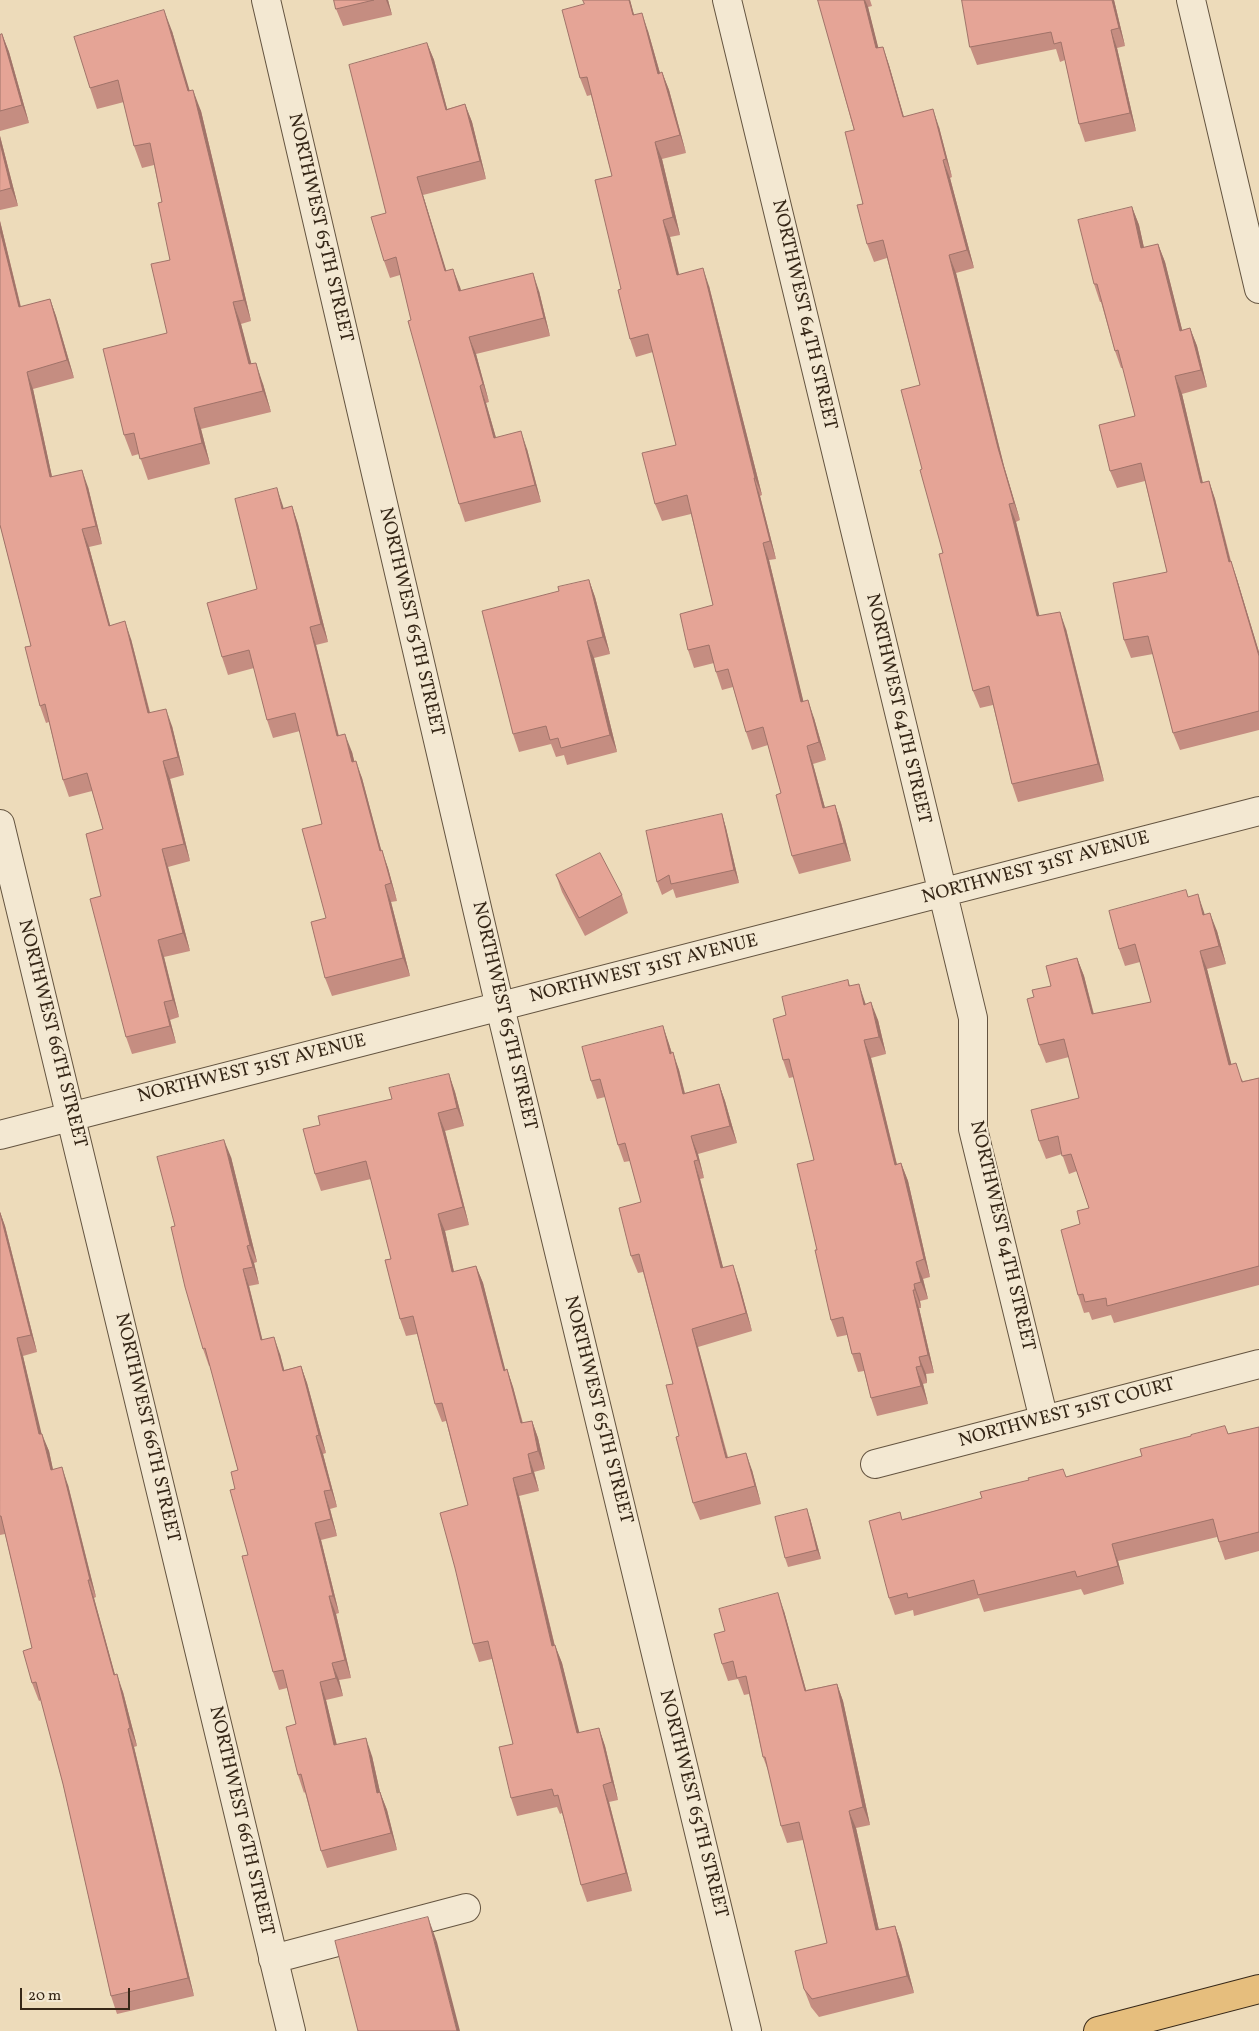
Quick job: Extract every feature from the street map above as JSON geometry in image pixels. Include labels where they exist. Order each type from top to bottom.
[{"type":"main road","points":[[1098,2031],[1259,1989]]},
{"type":"street","name":"NORTHWEST 65TH STREET","points":[[266,0],[500,1006],[747,2031]]},
{"type":"street","name":"NORTHWEST 64TH STREET","points":[[727,0],[941,894],[973,1018],[973,1129],[1044,1420]]},
{"type":"street","points":[[1191,0],[1259,289]]},
{"type":"street","name":"NORTHWEST 31ST AVENUE","points":[[0,1135],[1259,811]]},
{"type":"street","name":"NORTHWEST 66TH STREET","points":[[0,824],[290,2031]]},
{"type":"street","name":"NORTHWEST 31ST COURT","points":[[875,1464],[1259,1364]]},
{"type":"street","points":[[273,1958],[466,1908]]},
{"type":"building","points":[[334,0],[374,0],[336,9]]},
{"type":"building","points":[[583,0],[629,0],[633,15],[642,13],[658,74],[662,72],[680,135],[655,142],[673,217],[663,220],[677,275],[703,268],[770,541],[763,543],[801,702],[808,700],[819,742],[807,746],[823,808],[835,805],[844,843],[792,856],[776,795],[781,793],[763,727],[746,732],[728,669],[716,672],[709,645],[688,650],[680,614],[713,605],[687,495],[655,504],[642,453],[676,445],[648,334],[630,339],[618,290],[621,289],[595,180],[612,176],[587,77],[580,78],[562,10],[584,4]]},
{"type":"building","points":[[818,0],[864,0],[876,48],[883,47],[903,117],[933,109],[946,159],[943,160],[967,250],[949,255],[998,448],[1014,503],[1009,504],[1037,616],[1060,612],[1098,764],[1012,784],[989,686],[973,691],[939,554],[943,553],[920,470],[922,469],[901,390],[920,385],[883,240],[867,244],[857,205],[863,204],[845,132],[854,130]]},
{"type":"building","points":[[962,0],[1112,0],[1119,28],[1111,30],[1130,113],[1079,124],[1061,42],[1054,44],[1051,32],[970,47]]},
{"type":"building","points":[[164,10],[188,91],[193,90],[244,300],[233,302],[249,364],[256,363],[263,391],[194,408],[202,443],[140,459],[134,433],[124,435],[103,349],[167,333],[151,264],[170,260],[158,203],[162,202],[150,143],[134,146],[118,80],[90,88],[74,37]]},
{"type":"building","points":[[2,34],[22,105],[0,111],[0,35]]},
{"type":"building","points":[[427,43],[446,110],[465,104],[480,161],[417,177],[445,271],[453,269],[459,291],[533,273],[544,318],[469,337],[483,384],[480,386],[494,438],[521,431],[535,485],[459,504],[408,321],[411,320],[396,257],[384,261],[371,217],[386,213],[349,65]]},
{"type":"building","points":[[0,143],[11,188],[0,191]]},
{"type":"building","points":[[1132,207],[1141,248],[1158,244],[1180,331],[1190,328],[1201,370],[1175,376],[1201,483],[1209,481],[1229,562],[1231,561],[1259,656],[1259,711],[1173,733],[1148,636],[1124,640],[1113,583],[1167,572],[1141,463],[1110,471],[1099,425],[1135,416],[1118,350],[1115,351],[1097,284],[1094,284],[1078,220]]},
{"type":"building","points":[[0,230],[19,307],[50,299],[67,360],[27,372],[50,477],[82,470],[96,526],[82,529],[109,626],[125,621],[148,713],[166,709],[178,757],[163,761],[184,844],[162,849],[183,933],[158,940],[173,1000],[164,1002],[170,1026],[126,1037],[90,899],[101,896],[86,834],[103,829],[87,773],[63,780],[45,704],[40,706],[25,647],[31,646],[0,525]]},
{"type":"building","points":[[277,488],[282,509],[292,506],[321,624],[310,627],[337,736],[345,734],[352,762],[356,761],[380,851],[382,850],[391,883],[385,885],[403,958],[325,978],[311,922],[326,918],[302,829],[322,824],[295,713],[267,720],[249,650],[222,657],[207,603],[257,589],[235,499]]},
{"type":"building","points":[[589,580],[603,637],[587,641],[610,735],[561,748],[558,738],[550,740],[546,726],[513,734],[482,611],[559,591],[558,587]]},
{"type":"building","points":[[722,814],[734,870],[671,884],[669,875],[657,882],[646,831]]},
{"type":"building","points":[[600,853],[622,895],[579,918],[556,875]]},
{"type":"building","points":[[1186,890],[1188,897],[1198,894],[1203,915],[1210,913],[1219,946],[1200,951],[1229,1065],[1236,1063],[1242,1082],[1259,1078],[1259,1266],[1107,1306],[1106,1298],[1085,1302],[1083,1294],[1078,1295],[1061,1230],[1080,1224],[1077,1211],[1089,1208],[1071,1154],[1062,1156],[1058,1136],[1039,1141],[1031,1110],[1079,1098],[1064,1039],[1039,1045],[1027,999],[1034,997],[1032,990],[1051,986],[1046,966],[1077,958],[1092,1014],[1151,1002],[1135,944],[1119,949],[1109,911]]},
{"type":"building","points":[[848,980],[849,986],[859,984],[864,1005],[871,1002],[879,1037],[864,1040],[895,1165],[901,1163],[924,1259],[916,1262],[921,1282],[914,1284],[915,1290],[913,1290],[928,1355],[919,1357],[921,1366],[916,1367],[921,1386],[871,1398],[860,1353],[852,1354],[843,1317],[831,1320],[797,1164],[814,1160],[789,1059],[783,1060],[773,1019],[786,1015],[782,997]]},
{"type":"building","points":[[663,1026],[670,1054],[673,1052],[683,1094],[719,1084],[730,1126],[691,1136],[698,1160],[694,1161],[721,1268],[733,1265],[746,1313],[692,1329],[726,1458],[746,1453],[755,1486],[693,1503],[676,1437],[679,1436],[666,1385],[673,1384],[639,1254],[631,1256],[619,1208],[641,1202],[625,1143],[618,1145],[600,1079],[591,1081],[582,1047]]},
{"type":"building","points":[[449,1074],[457,1108],[438,1113],[463,1207],[438,1214],[452,1272],[476,1266],[504,1371],[507,1369],[521,1423],[532,1421],[538,1451],[528,1454],[532,1473],[513,1478],[552,1646],[555,1645],[577,1733],[599,1728],[612,1782],[603,1785],[626,1873],[581,1885],[558,1795],[554,1796],[552,1789],[511,1798],[499,1747],[513,1744],[488,1641],[473,1644],[440,1513],[468,1505],[442,1403],[435,1404],[413,1316],[400,1319],[385,1260],[391,1259],[366,1161],[315,1174],[303,1129],[320,1125],[318,1116],[392,1099],[389,1088]]},
{"type":"building","points":[[224,1140],[250,1245],[247,1246],[253,1267],[243,1269],[261,1340],[274,1337],[283,1371],[301,1366],[319,1435],[316,1436],[331,1490],[324,1491],[331,1519],[315,1523],[333,1596],[329,1596],[345,1660],[332,1663],[336,1678],[320,1682],[334,1745],[366,1738],[377,1793],[380,1792],[391,1833],[321,1851],[301,1774],[298,1775],[286,1727],[296,1724],[283,1670],[273,1672],[242,1556],[248,1555],[230,1490],[235,1489],[231,1472],[238,1470],[205,1348],[203,1349],[185,1287],[171,1227],[175,1226],[157,1157]]},
{"type":"building","points":[[0,1213],[31,1335],[17,1338],[39,1434],[42,1434],[51,1470],[62,1467],[90,1580],[88,1580],[114,1675],[117,1674],[130,1728],[128,1729],[188,1978],[111,1996],[63,1784],[36,1682],[32,1683],[23,1651],[32,1648],[0,1516]]},
{"type":"building","points":[[1225,1426],[1228,1434],[1259,1427],[1259,1532],[1219,1542],[1213,1519],[1112,1544],[1118,1566],[1077,1577],[1075,1571],[978,1595],[974,1580],[908,1598],[907,1593],[889,1598],[869,1521],[900,1512],[902,1520],[982,1498],[980,1492],[1029,1480],[1028,1478],[1063,1469],[1066,1477],[1142,1456],[1140,1449]]},
{"type":"building","points":[[807,1509],[817,1550],[785,1558],[775,1517]]},
{"type":"building","points":[[778,1593],[805,1691],[837,1684],[863,1807],[849,1811],[876,1930],[895,1926],[907,1976],[812,1999],[804,1989],[795,1951],[827,1943],[799,1822],[781,1826],[765,1757],[763,1757],[746,1676],[737,1678],[733,1661],[722,1664],[714,1634],[725,1631],[719,1609]]},
{"type":"building","points":[[428,1917],[457,2031],[358,2031],[335,1941]]}]
